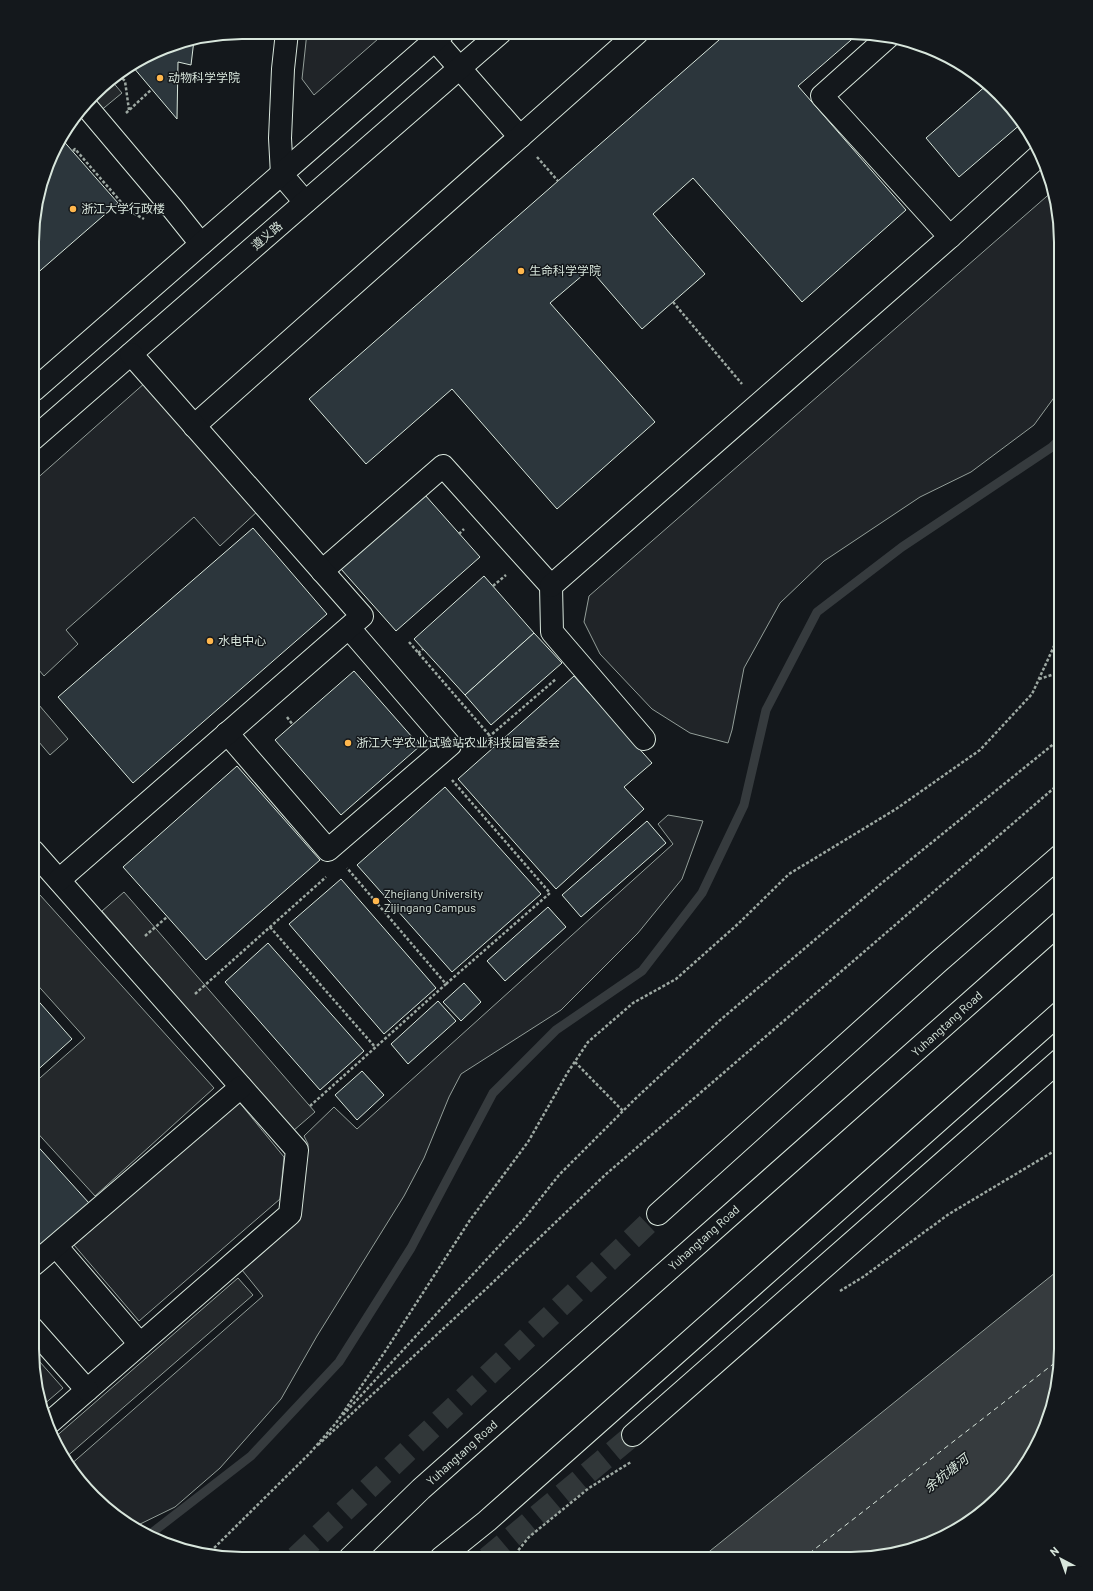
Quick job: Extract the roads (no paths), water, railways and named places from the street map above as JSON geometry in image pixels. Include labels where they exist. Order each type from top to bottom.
[{"type":"main road","points":[[286,39],[283,69],[280,138],[282,174],[305,202]]},
{"type":"main road","points":[[39,386],[436,39]]},
{"type":"main road","points":[[441,39],[459,68],[520,137]]},
{"type":"main road","name":"遵义路","points":[[39,435],[493,39]]},
{"type":"main road","points":[[194,426],[630,39]]},
{"type":"main road","points":[[882,42],[822,96],[950,237]]},
{"type":"main road","points":[[88,109],[174,209],[201,244]]},
{"type":"main road","points":[[551,586],[950,237],[1036,158]]},
{"type":"main road","points":[[59,880],[362,616],[132,354]]},
{"type":"main road","points":[[322,571],[443,466],[551,586],[552,632],[644,739]]},
{"type":"main road","points":[[227,733],[328,850],[450,745],[349,628]]},
{"type":"main road","points":[[39,858],[297,1150],[290,1214],[52,1421]]},
{"type":"main road","points":[[658,1214],[938,962],[1054,861]]},
{"type":"main road","name":"Yuhangtang Road","points":[[356,1552],[421,1489],[1054,928]]},
{"type":"main road","points":[[449,1552],[488,1521],[1054,1018]]},
{"type":"main road","points":[[633,1435],[1054,1065]]},
{"type":"main road","points":[[39,1260],[241,1087]]},
{"type":"main road","points":[[56,1246],[140,1344]]},
{"type":"main road","points":[[39,1336],[87,1390]]},
{"type":"water","name":"余杭塘河","points":[[1054,1274],[1054,1362],[1047,1402],[1039,1427],[1020,1462],[1004,1483],[985,1502],[964,1518],[929,1537],[891,1548],[864,1552],[709,1552]]},
{"type":"waterway","points":[[153,1532],[251,1456],[339,1362],[411,1248],[493,1093],[556,1030],[642,971],[702,893],[744,805],[766,710],[817,612],[902,547],[1054,445]]},
{"type":"tunnel","points":[[301,1552],[658,1214]]},
{"type":"tunnel","points":[[494,1552],[633,1435]]},
{"type":"place","name":"动物科学学院","points":[[160,78]]},
{"type":"place","name":"浙江大学行政楼","points":[[73,209]]},
{"type":"place","name":"生命科学学院","points":[[521,271]]},
{"type":"place","name":"水电中心","points":[[210,641]]},
{"type":"place","name":"浙江大学农业试验站农业科技园管委会","points":[[348,743]]},
{"type":"place","name":"Zhejiang University Zijingang Campus","points":[[376,901]]}]
